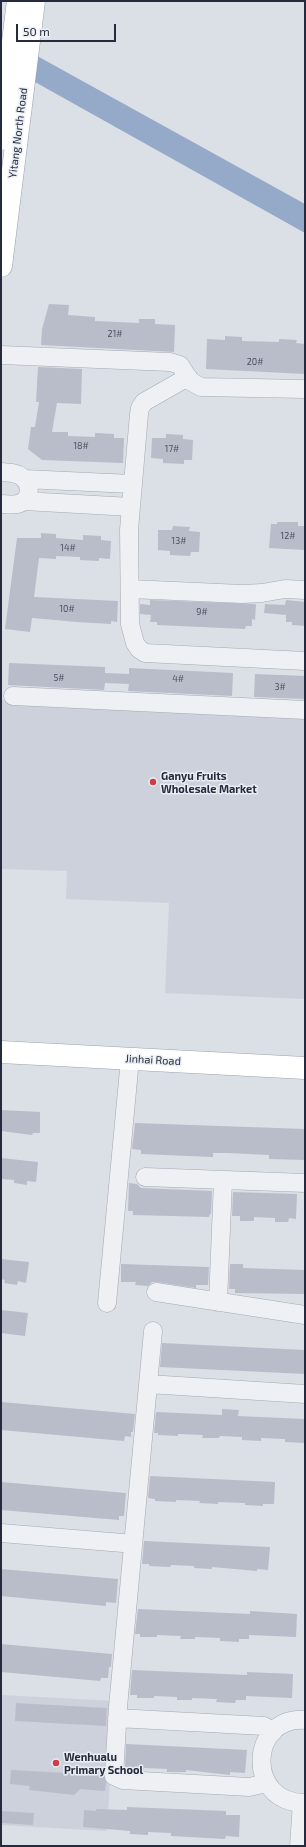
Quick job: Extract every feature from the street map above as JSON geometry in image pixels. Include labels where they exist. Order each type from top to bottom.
[{"type":"main road","name":"Yitang North Road","points":[[18,1],[23,28]]},
{"type":"main road","name":"Yitang North Road","points":[[1,266],[15,88],[23,28],[34,1]]},
{"type":"main road","name":"Yitang North Road","points":[[1,139],[15,88]]},
{"type":"main road","name":"Jinhai Road","points":[[1,1037],[305,1052]]},
{"type":"main road","name":"Jinhai Road","points":[[1,1052],[305,1068]]},
{"type":"lane","points":[[1,355],[170,362],[180,365],[190,381],[201,387],[305,389]]},
{"type":"lane","points":[[188,377],[144,402],[140,408],[131,506],[131,629],[135,643],[139,649],[145,653],[305,661]]},
{"type":"lane","points":[[1,472],[14,473],[24,479],[28,484],[29,492],[24,501]]},
{"type":"lane","points":[[24,479],[132,484]]},
{"type":"lane","points":[[1,504],[16,504],[24,501],[131,506]]},
{"type":"lane","points":[[130,589],[242,594],[285,588],[305,590]]},
{"type":"lane","points":[[13,696],[305,710]]},
{"type":"lane","points":[[107,1302],[130,1059]]},
{"type":"lane","points":[[145,1177],[305,1183]]},
{"type":"lane","points":[[218,1302],[223,1180]]},
{"type":"lane","points":[[156,1292],[305,1315]]},
{"type":"lane","points":[[153,1331],[117,1718],[114,1776],[123,1780],[249,1787],[267,1783]]},
{"type":"lane","points":[[148,1384],[305,1394]]},
{"type":"lane","points":[[1,1533],[123,1543]]},
{"type":"lane","points":[[117,1718],[264,1726],[273,1732]]},
{"type":"lane","points":[[300,1846],[304,1803],[289,1801],[280,1797],[267,1783],[263,1774],[261,1758],[265,1743],[273,1732],[284,1724],[293,1721],[305,1720]]},
{"type":"shaded area","name":"Ganyu Fruits Wholesale Market","points":[[1,700],[305,713],[305,999],[165,993],[169,903],[66,899],[67,871],[1,869]]},
{"type":"shaded area","name":"Wenhualu Primary School","points":[[1,1695],[115,1701],[107,1831],[1,1825]]},
{"type":"water","points":[[1,36],[305,204],[305,233],[1,63]]},
{"type":"building","points":[[49,304],[69,305],[68,315],[95,317],[95,321],[139,323],[139,319],[155,319],[155,324],[175,325],[174,352],[41,345],[42,329]]},
{"type":"building","points":[[225,336],[242,337],[242,341],[279,342],[279,339],[297,340],[296,343],[305,344],[305,374],[206,369],[207,339],[225,340]]},
{"type":"building","points":[[38,367],[82,369],[81,404],[57,403],[52,432],[68,432],[68,436],[95,437],[95,433],[114,434],[114,438],[124,438],[123,463],[42,460],[28,449],[31,427],[35,427],[39,402],[36,402]]},
{"type":"building","points":[[166,434],[183,435],[183,439],[193,440],[192,460],[184,460],[184,464],[163,463],[163,459],[151,458],[152,438],[166,438]]},
{"type":"building","points":[[277,522],[298,522],[298,526],[305,526],[305,550],[269,548],[271,524],[277,524]]},
{"type":"building","points":[[173,526],[190,527],[189,531],[200,532],[199,552],[191,552],[190,556],[170,555],[170,551],[158,550],[158,530],[172,530]]},
{"type":"building","points":[[41,533],[56,534],[56,538],[83,540],[83,535],[101,536],[101,540],[111,541],[110,559],[99,558],[99,561],[80,560],[80,557],[56,556],[56,559],[39,558],[34,597],[118,601],[117,622],[111,621],[111,624],[32,618],[30,632],[5,629],[17,538],[41,538]]},
{"type":"building","points":[[150,600],[256,604],[255,620],[252,619],[252,626],[246,626],[245,629],[157,625],[157,622],[150,622],[151,615],[140,614],[140,604],[150,605]]},
{"type":"building","points":[[286,600],[305,602],[305,626],[292,625],[292,622],[286,622],[286,615],[264,613],[265,604],[285,605]]},
{"type":"building","points":[[9,663],[105,667],[105,673],[129,674],[129,668],[233,673],[232,696],[128,691],[129,684],[105,683],[104,690],[8,685]]},
{"type":"building","points":[[255,674],[305,676],[305,699],[254,697]]},
{"type":"building","points":[[1,1110],[40,1112],[40,1133],[33,1133],[32,1135],[1,1131]]},
{"type":"building","points":[[135,1123],[305,1129],[305,1160],[269,1159],[269,1155],[228,1153],[213,1153],[213,1157],[141,1154],[141,1150],[132,1149]]},
{"type":"building","points":[[1,1158],[38,1162],[36,1182],[27,1181],[27,1185],[14,1183],[14,1180],[1,1179]]},
{"type":"building","points":[[129,1183],[137,1184],[141,1188],[212,1191],[211,1214],[209,1217],[133,1215],[133,1211],[128,1211]]},
{"type":"building","points":[[233,1192],[297,1194],[296,1219],[289,1218],[288,1222],[275,1222],[275,1218],[254,1217],[254,1221],[240,1221],[240,1216],[232,1216]]},
{"type":"building","points":[[1,1259],[29,1262],[26,1283],[18,1281],[17,1285],[4,1283],[5,1280],[1,1279]]},
{"type":"building","points":[[121,1264],[209,1267],[208,1285],[196,1285],[196,1288],[157,1282],[152,1282],[148,1286],[135,1285],[136,1282],[121,1282]]},
{"type":"building","points":[[230,1264],[243,1264],[243,1268],[305,1270],[305,1294],[235,1293],[235,1289],[229,1289]]},
{"type":"building","points":[[1,1310],[28,1313],[25,1336],[1,1333]]},
{"type":"building","points":[[162,1343],[305,1350],[305,1374],[160,1367]]},
{"type":"building","points":[[1,1402],[135,1414],[133,1432],[131,1432],[131,1437],[125,1436],[124,1441],[1,1430]]},
{"type":"building","points":[[222,1409],[239,1410],[238,1416],[305,1419],[305,1443],[285,1442],[285,1439],[261,1438],[261,1441],[242,1440],[242,1437],[220,1436],[219,1438],[202,1438],[203,1435],[178,1434],[178,1436],[158,1435],[158,1433],[154,1433],[156,1412],[222,1415]]},
{"type":"building","points":[[150,1476],[275,1482],[274,1504],[263,1504],[263,1506],[245,1505],[245,1503],[218,1502],[218,1504],[199,1503],[200,1501],[155,1501],[155,1499],[148,1498]]},
{"type":"building","points":[[1,1482],[126,1493],[124,1516],[119,1516],[119,1520],[1,1510]]},
{"type":"building","points":[[144,1541],[270,1547],[268,1570],[257,1569],[257,1571],[212,1567],[212,1569],[194,1568],[194,1566],[171,1565],[170,1567],[149,1566],[149,1564],[142,1564]]},
{"type":"building","points":[[1,1569],[118,1579],[116,1603],[106,1602],[106,1606],[1,1596]]},
{"type":"building","points":[[138,1609],[250,1614],[250,1611],[297,1614],[296,1637],[249,1635],[249,1639],[239,1639],[239,1642],[220,1641],[220,1638],[195,1637],[195,1639],[180,1639],[181,1636],[157,1635],[157,1637],[140,1637],[140,1634],[135,1634]]},
{"type":"building","points":[[1,1644],[112,1654],[111,1667],[109,1667],[108,1678],[101,1678],[100,1681],[1,1672]]},
{"type":"building","points":[[132,1670],[247,1675],[247,1672],[293,1674],[292,1698],[246,1696],[246,1700],[236,1700],[235,1703],[216,1702],[217,1699],[192,1698],[192,1700],[177,1700],[177,1697],[154,1696],[154,1698],[137,1698],[137,1695],[130,1695]]},
{"type":"building","points":[[16,1703],[107,1708],[106,1726],[15,1721]]},
{"type":"building","points":[[126,1744],[247,1750],[245,1773],[230,1772],[230,1775],[186,1770],[186,1772],[167,1772],[167,1769],[144,1768],[144,1770],[130,1770],[130,1768],[125,1767]]},
{"type":"building","points":[[11,1770],[104,1775],[106,1782],[105,1791],[80,1789],[74,1795],[29,1790],[30,1786],[10,1784]]},
{"type":"building","points":[[127,1807],[226,1811],[226,1815],[240,1815],[239,1837],[226,1836],[225,1839],[171,1836],[171,1833],[148,1832],[148,1835],[130,1834],[130,1831],[83,1827],[84,1810],[127,1810]]},
{"type":"building","points":[[1,1811],[34,1813],[33,1825],[1,1823]]},
{"type":"place","name":"Ganyu Fruits Wholesale Market","points":[[153,782]]},
{"type":"place","name":"Wenhualu Primary School","points":[[56,1763]]}]
